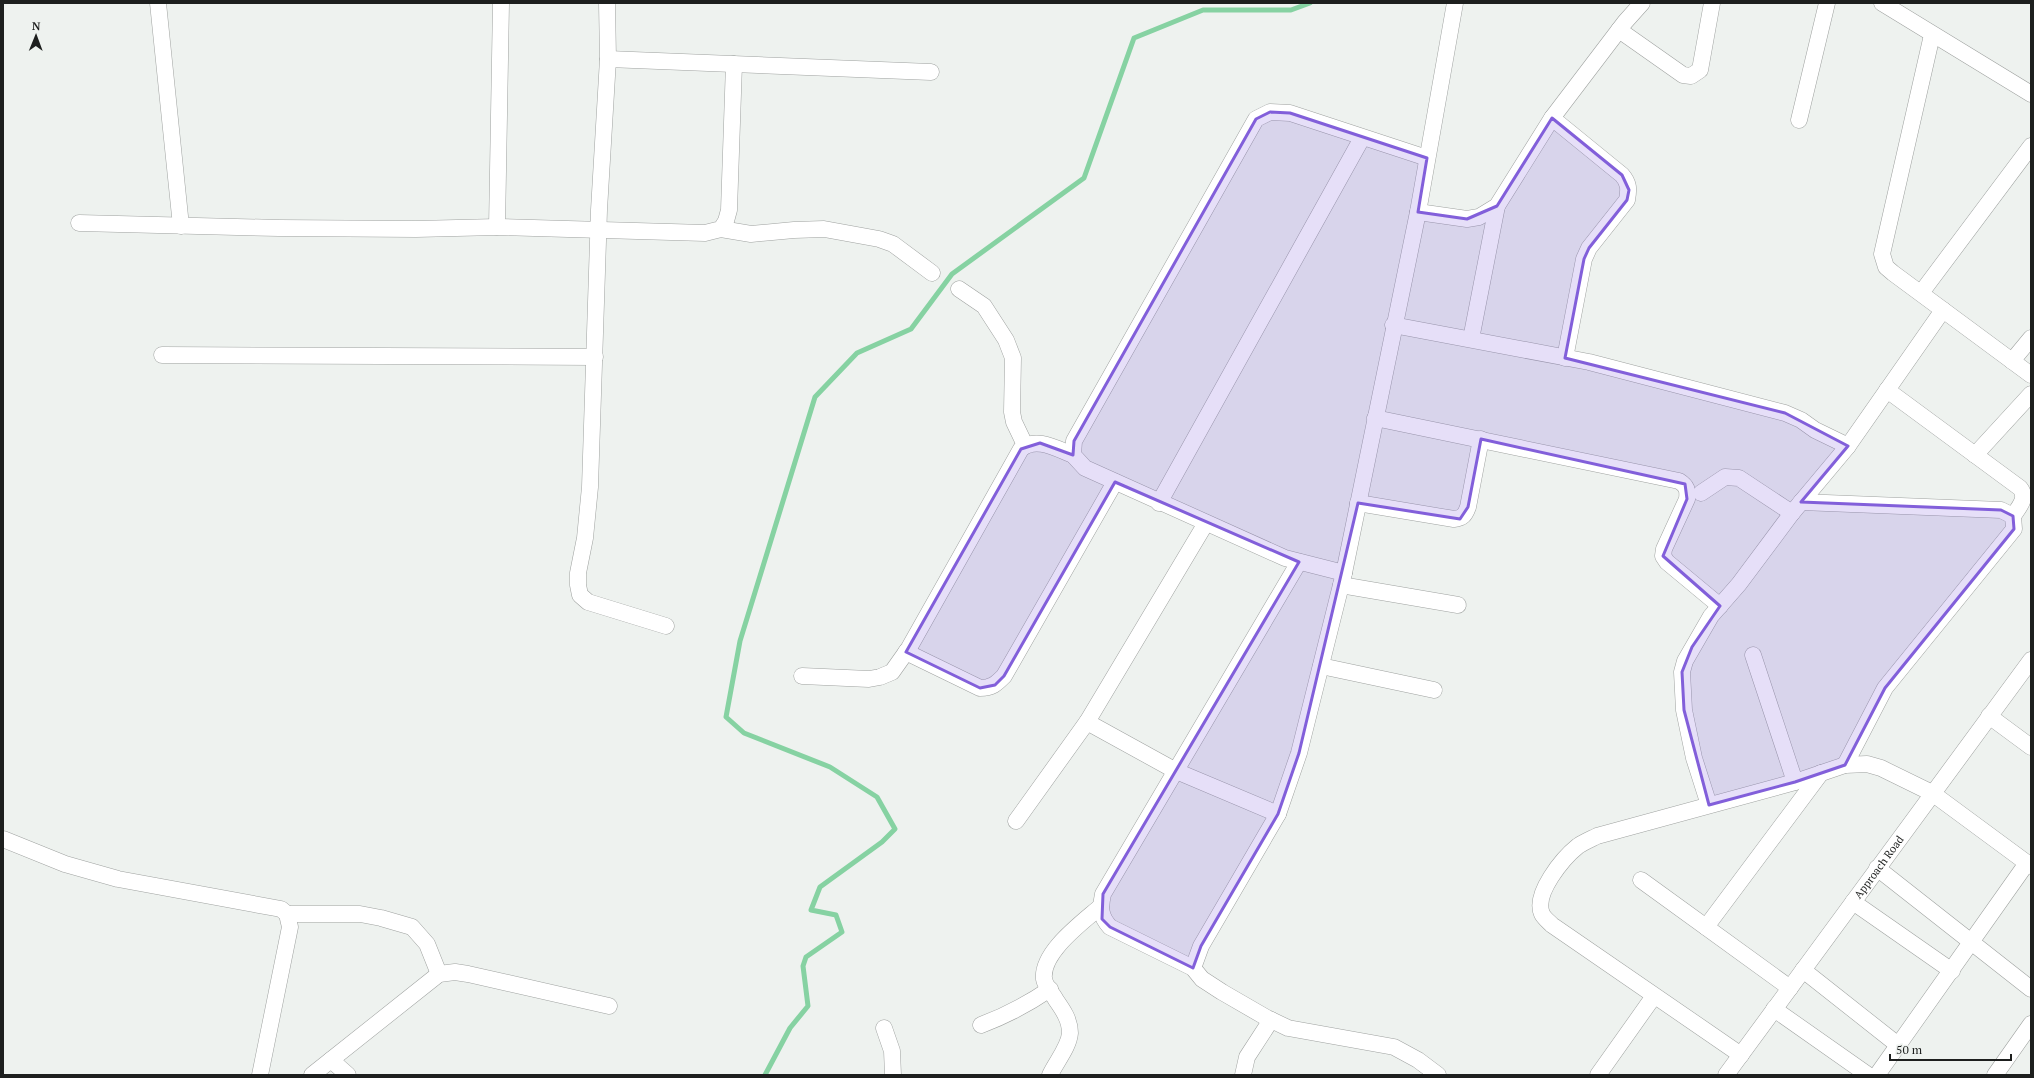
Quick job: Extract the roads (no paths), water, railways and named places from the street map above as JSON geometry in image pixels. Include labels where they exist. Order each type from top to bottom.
[{"type":"street","points":[[158,3],[181,226]]},
{"type":"street","points":[[497,227],[501,3]]},
{"type":"street","points":[[607,3],[608,59],[599,230],[590,487],[585,538],[578,573],[578,585],[580,594],[588,602],[666,626]]},
{"type":"street","points":[[1193,968],[1201,946],[1278,814],[1299,753],[1343,579],[1393,325],[1418,212],[1454,3]]},
{"type":"street","points":[[1471,339],[1497,206],[1552,118],[1618,30],[1642,3]]},
{"type":"street","points":[[1618,30],[1683,75],[1690,76],[1700,70],[1712,3]]},
{"type":"street","points":[[1799,120],[1827,3]]},
{"type":"street","points":[[1882,3],[1932,35],[2031,94]]},
{"type":"street","points":[[1932,35],[1882,254],[1886,267],[2031,375]]},
{"type":"street","points":[[608,59],[931,72]]},
{"type":"street","points":[[721,229],[726,221],[729,210],[734,64]]},
{"type":"street","points":[[1073,455],[1074,441],[1256,119],[1270,112],[1290,113],[1362,138],[1427,158]]},
{"type":"street","points":[[1552,118],[1622,175],[1628,182],[1629,190],[1627,200],[1589,248],[1584,259],[1565,358]]},
{"type":"street","points":[[1159,503],[1362,138]]},
{"type":"street","points":[[1921,293],[2031,146]]},
{"type":"street","points":[[1418,212],[1467,219],[1479,217],[1497,206]]},
{"type":"street","points":[[79,223],[416,229],[497,227],[705,232],[721,229],[751,234],[824,229],[879,239],[893,244],[932,273]]},
{"type":"street","points":[[959,289],[984,306],[1006,340],[1013,358],[1012,412],[1014,422],[1025,445]]},
{"type":"street","points":[[1709,805],[1694,758],[1684,710],[1682,672],[1685,661],[1692,647],[1712,616],[1739,584],[1796,507],[1848,446],[1943,310]]},
{"type":"street","points":[[1393,325],[1589,362],[1785,413],[1801,420],[1815,430],[1848,446]]},
{"type":"street","points":[[2012,361],[2031,338]]},
{"type":"street","points":[[162,354],[595,357]]},
{"type":"street","points":[[1845,765],[1885,688],[2014,529],[2013,516],[2024,500],[2023,492],[1887,390]]},
{"type":"street","points":[[1975,455],[2031,394]]},
{"type":"street","points":[[1375,418],[1672,479],[1685,484],[1688,491],[1687,499],[1664,549],[1663,556],[1666,562],[1720,606]]},
{"type":"street","points":[[1358,503],[1454,520],[1460,518],[1465,515],[1468,507],[1481,439]]},
{"type":"street","points":[[802,676],[869,679],[880,677],[892,672],[906,652],[1017,455],[1025,445],[1032,443],[1040,443],[1073,455],[1085,468],[1159,503],[1285,558],[1343,579],[1458,605]]},
{"type":"street","points":[[1701,493],[1726,478],[1739,478],[1796,507],[2001,510],[2013,516]]},
{"type":"street","points":[[906,652],[980,688],[989,688],[995,685],[1004,676],[1115,482]]},
{"type":"street","points":[[1016,822],[1087,722],[1206,523]]},
{"type":"street","points":[[1299,562],[1104,894],[1101,906],[1102,919],[1110,927],[1193,968],[1202,979],[1209,984],[1271,1020],[1288,1028],[1394,1047],[1418,1060],[1438,1075]]},
{"type":"street","points":[[1753,655],[1795,782]]},
{"type":"street","name":"Approach Road","points":[[1726,1075],[2031,660]]},
{"type":"street","points":[[1321,666],[1434,690]]},
{"type":"street","points":[[1989,716],[2031,747]]},
{"type":"street","points":[[1087,722],[1176,771],[1278,814]]},
{"type":"street","points":[[1741,1054],[1552,925],[1542,914],[1540,900],[1545,888],[1564,861],[1578,846],[1597,836],[1795,782],[1845,765],[1867,764],[1881,768],[1932,793],[2029,865],[1877,1075]]},
{"type":"street","points":[[1706,927],[1821,773]]},
{"type":"street","points":[[3,839],[65,864],[118,879],[232,901],[268,905],[281,909],[287,914],[290,927],[260,1075]]},
{"type":"street","points":[[1877,868],[2031,989]]},
{"type":"street","points":[[1641,880],[1790,988]]},
{"type":"street","points":[[1853,902],[1952,971]]},
{"type":"street","points":[[1050,1075],[1070,1035],[1070,1026],[1066,1016],[1044,980],[1044,970],[1048,959],[1056,948],[1101,906]]},
{"type":"street","points":[[287,914],[360,914],[381,918],[412,927],[427,944],[439,974]]},
{"type":"street","points":[[1802,970],[1898,1045]]},
{"type":"street","points":[[312,1075],[439,974],[455,972],[468,974],[609,1006]]},
{"type":"street","points":[[980,1025],[1001,1018],[1050,989]]},
{"type":"street","points":[[1598,1075],[1654,996]]},
{"type":"street","points":[[1774,1009],[1868,1075]]},
{"type":"street","points":[[1243,1075],[1247,1057],[1271,1020]]},
{"type":"street","points":[[1995,1075],[2031,1024]]},
{"type":"street","points":[[884,1028],[892,1051],[893,1075]]},
{"type":"street","points":[[331,1060],[348,1075]]},
{"type":"waterway","points":[[765,1075],[790,1028],[808,1006],[803,966],[806,957],[842,932],[836,915],[811,910],[820,887],[882,842],[895,829],[877,797],[830,767],[744,733],[726,717],[740,641],[815,397],[857,353],[911,329],[952,274],[1084,178],[1134,38],[1203,10],[1291,10],[1310,3]]}]
